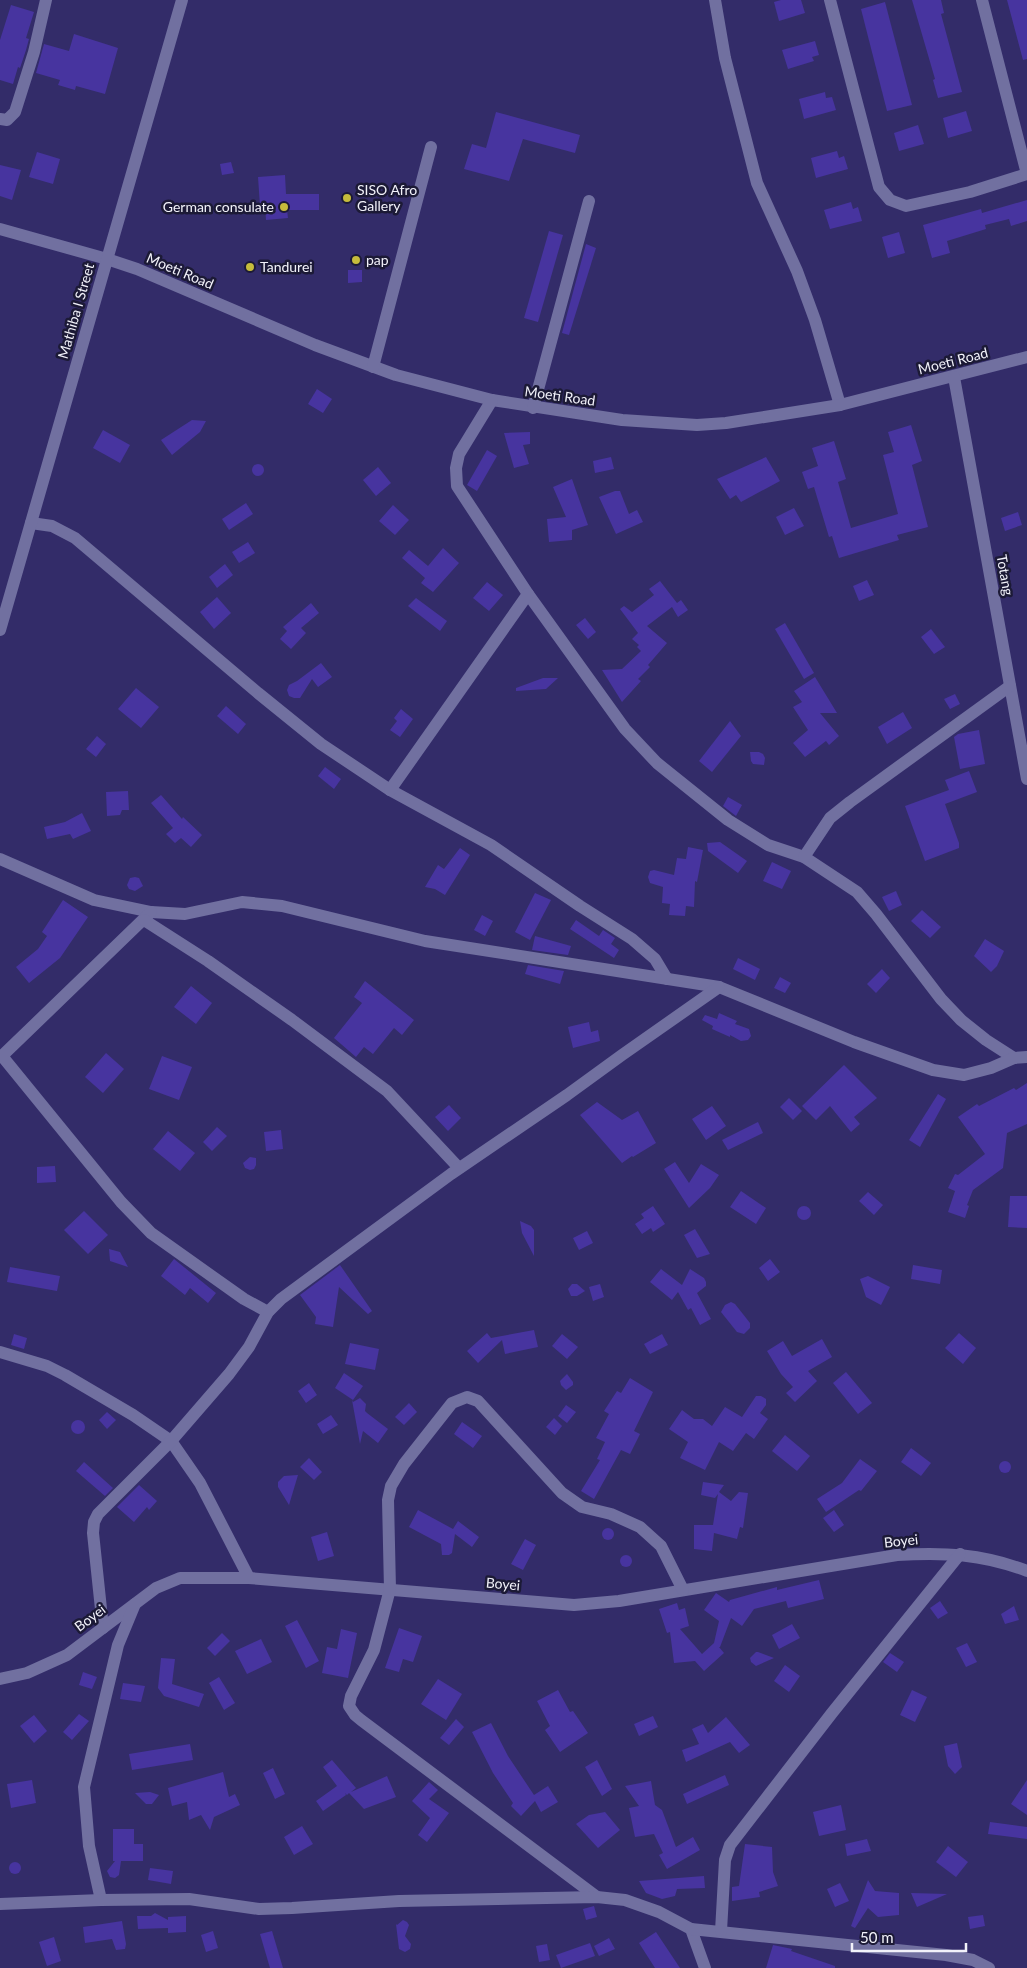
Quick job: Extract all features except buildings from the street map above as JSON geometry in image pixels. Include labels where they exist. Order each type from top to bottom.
[{"type":"street","points":[[0,119],[7,120],[15,112],[34,52],[46,0]]},
{"type":"street","name":"Mathiba I Street","points":[[0,630],[182,0]]},
{"type":"street","points":[[716,0],[725,58],[757,183],[797,271],[815,320],[840,405]]},
{"type":"street","points":[[830,0],[879,187],[890,200],[906,206],[970,192],[1027,174],[982,0]]},
{"type":"street","points":[[373,368],[431,147]]},
{"type":"street","points":[[533,408],[589,201]]},
{"type":"street","name":"Moeti Road","points":[[0,229],[137,269],[373,368],[492,400],[533,408],[622,420],[696,425],[726,423],[840,405],[1027,357]]},
{"type":"street","name":"Totang","points":[[954,377],[1027,779]]},
{"type":"street","points":[[492,400],[459,454],[456,468],[457,486],[528,594],[625,729],[657,763],[728,820],[768,845],[804,857],[857,892],[876,914],[940,999],[961,1020],[986,1040],[1021,1058]]},
{"type":"street","points":[[31,523],[52,526],[75,538],[321,744],[390,790],[491,845],[632,939],[654,960],[666,979]]},
{"type":"street","points":[[390,790],[528,594]]},
{"type":"street","points":[[804,857],[830,818],[1010,686]]},
{"type":"street","points":[[0,859],[94,900],[147,916],[387,1091],[459,1168]]},
{"type":"street","points":[[268,1312],[244,1299],[151,1233],[105,1184],[1,1058],[147,916],[186,914],[242,902],[282,906],[425,941],[719,987],[854,1042],[933,1070],[964,1075],[1021,1058]]},
{"type":"street","points":[[103,1628],[93,1533],[94,1522],[105,1506],[171,1441],[234,1367],[249,1347],[268,1312],[281,1299],[459,1168],[567,1095],[719,987]]},
{"type":"street","points":[[0,1352],[48,1366],[133,1415],[171,1441],[200,1482],[248,1578]]},
{"type":"street","points":[[597,1897],[355,1716],[349,1706],[351,1696],[374,1650],[390,1589],[388,1500],[391,1486],[404,1464],[452,1403],[467,1397],[478,1401],[562,1493],[582,1507],[611,1514],[640,1527],[662,1546],[683,1590]]},
{"type":"street","name":"Boyei","points":[[0,1679],[27,1673],[67,1655],[156,1588],[180,1578],[248,1578],[574,1605],[619,1601],[897,1555],[927,1553],[960,1554],[987,1558],[1027,1571]]},
{"type":"street","points":[[721,1931],[725,1860],[730,1845],[832,1713],[960,1554]]},
{"type":"street","points":[[101,1900],[89,1846],[84,1787],[118,1645],[135,1603]]},
{"type":"street","points":[[0,1904],[101,1900],[188,1900],[259,1909],[399,1901],[597,1897],[625,1900],[659,1912],[691,1929],[946,1955],[973,1960],[989,1968]]},
{"type":"street","points":[[691,1929],[705,1968]]},
{"type":"place","name":"SISO Afro Gallery","points":[[347,198]]},
{"type":"place","name":"German consulate","points":[[284,207]]},
{"type":"place","name":"pap","points":[[356,260]]},
{"type":"place","name":"Tandurei","points":[[250,267]]}]
